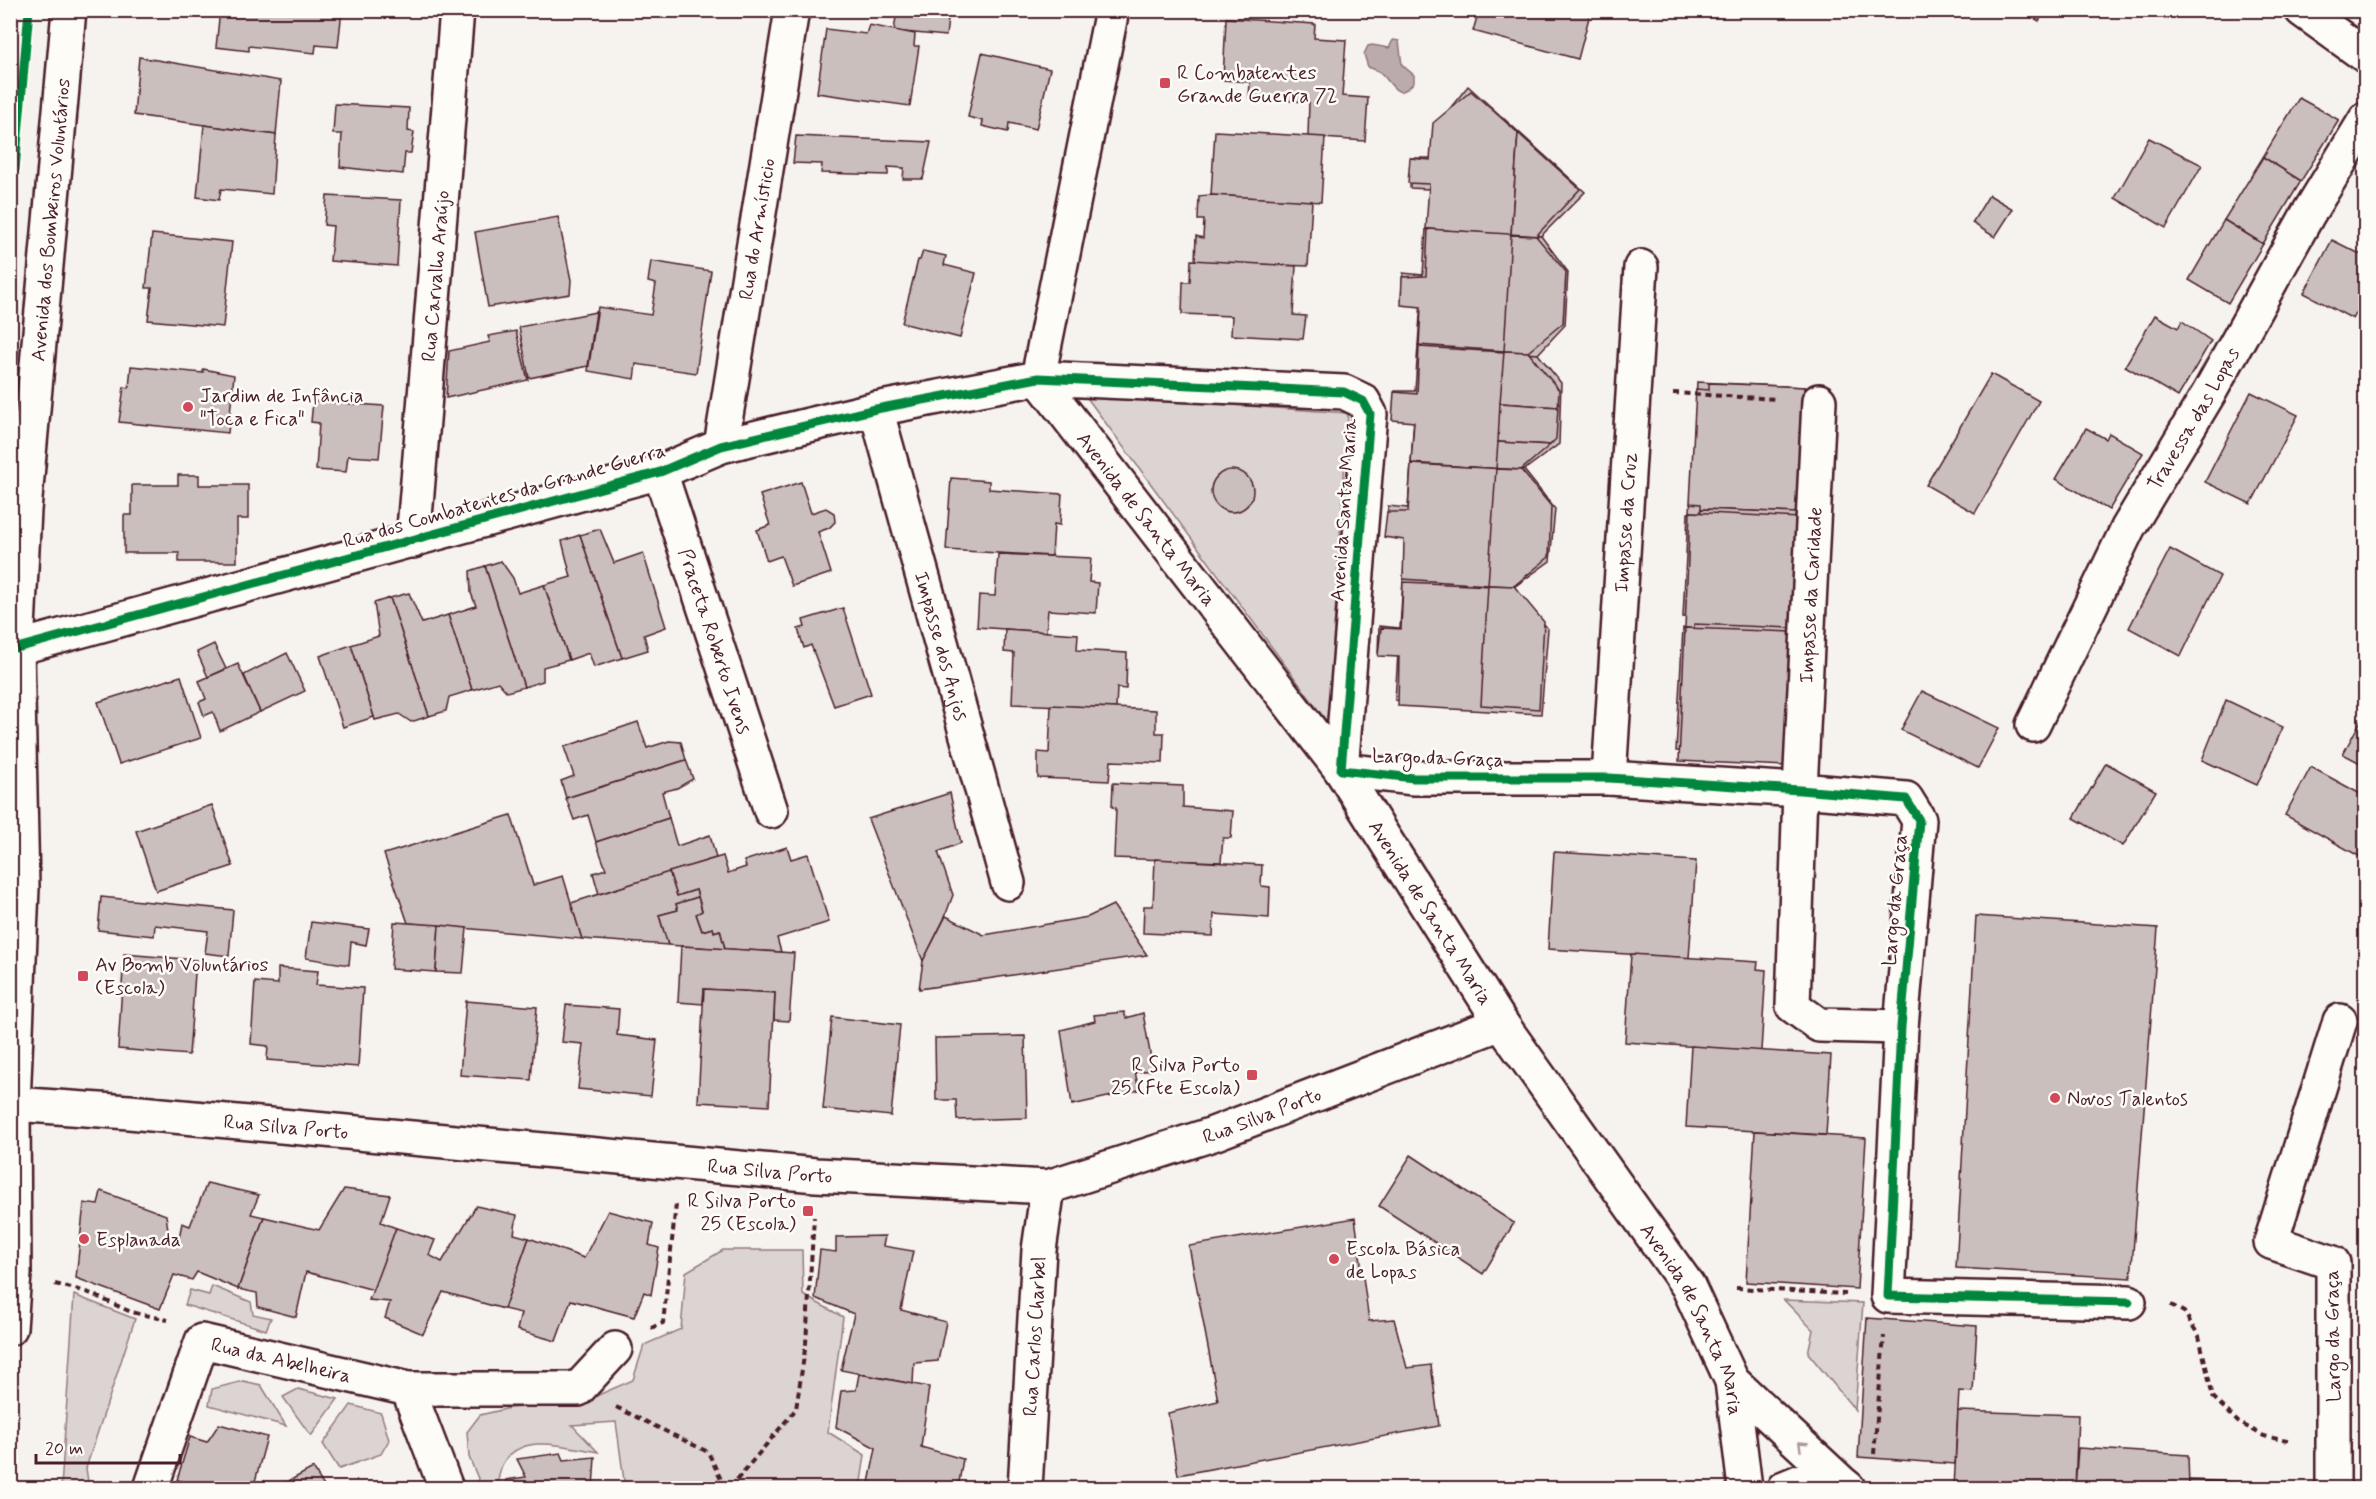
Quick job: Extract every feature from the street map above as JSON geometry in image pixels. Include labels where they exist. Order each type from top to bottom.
[{"type":"street","name":"Avenida dos Bombeiros Voluntários","points":[[10,1328],[14,1263],[13,1104],[22,888],[17,648],[24,510],[69,10]]},
{"type":"street","name":"Rua Carvalho Araújo","points":[[413,542],[457,10]]},
{"type":"street","name":"Rua do Armísticio","points":[[721,446],[792,10]]},
{"type":"street","points":[[1038,378],[1112,10]]},
{"type":"street","points":[[2302,10],[2366,56]]},
{"type":"street","name":"Travessa das Lopas","points":[[2033,725],[2128,528],[2210,393],[2307,216],[2366,119]]},
{"type":"street","name":"Impasse da Cruz","points":[[1610,778],[1641,267]]},
{"type":"street","name":"Rua dos Combatentes da Grande Guerra","points":[[17,648],[413,542],[660,472],[721,446],[876,409],[1038,378]]},
{"type":"street","name":"Avenida Santa Maria","points":[[1038,378],[1344,392],[1363,401],[1370,414],[1341,770]]},
{"type":"street","name":"Avenida de Santa Maria","points":[[1038,378],[1341,770],[1501,1023],[1688,1286],[1732,1381],[1745,1488]]},
{"type":"street","name":"Impasse da Caridade","points":[[1800,790],[1820,401]]},
{"type":"street","name":"Impasse dos Anjos","points":[[876,409],[1008,883]]},
{"type":"street","name":"Praceta Roberto Ivens","points":[[660,472],[771,810]]},
{"type":"street","name":"Largo da Graça","points":[[1341,770],[1414,778],[1610,778],[1906,799],[1919,820],[1901,1027],[1888,1296]]},
{"type":"street","points":[[1800,790],[1793,1006],[1820,1024],[1901,1027]]},
{"type":"street","name":"Largo da Graça","points":[[2333,1488],[2333,1263],[2271,1242],[2340,1021]]},
{"type":"street","name":"Rua Silva Porto","points":[[13,1104],[129,1112],[816,1175],[1048,1187],[1213,1134],[1501,1023]]},
{"type":"street","name":"Rua Carlos Charbel","points":[[1024,1488],[1040,1250],[1048,1187]]},
{"type":"street","points":[[1888,1296],[2130,1302]]},
{"type":"street","name":"Rua da Abelheira","points":[[151,1488],[202,1341],[408,1389],[578,1389]]},
{"type":"street","points":[[578,1389],[615,1349]]},
{"type":"street","points":[[1732,1381],[1846,1487]]},
{"type":"street","points":[[408,1389],[446,1488]]},
{"type":"street","points":[[1784,1488],[1801,1481],[1846,1487]]},
{"type":"path","points":[[1633,391],[1820,401]]},
{"type":"path","points":[[648,1329],[663,1323],[680,1161]]},
{"type":"path","points":[[730,1488],[796,1409],[806,1343],[816,1175]]},
{"type":"path","points":[[1688,1286],[1888,1296],[1874,1455]]},
{"type":"path","points":[[87,1292],[131,1312]]},
{"type":"path","points":[[2130,1302],[2159,1299],[2184,1312],[2199,1336],[2213,1397],[2238,1422],[2264,1436],[2333,1452]]},
{"type":"path","points":[[578,1389],[708,1452],[725,1488]]},
{"type":"path","points":[[10,1483],[64,1488]]},
{"type":"shaded area","points":[[1393,40],[1399,41],[1402,65],[1414,75],[1414,82],[1404,91],[1396,90],[1380,72],[1368,67],[1364,54],[1368,46],[1372,45],[1389,48]]},
{"type":"shaded area","points":[[1085,395],[1348,413],[1328,723]]},
{"type":"shaded area","points":[[723,1250],[802,1250],[803,1295],[843,1317],[828,1432],[865,1455],[860,1488],[625,1488],[616,1422],[572,1425],[598,1452],[545,1444],[521,1448],[510,1454],[502,1465],[497,1488],[482,1488],[469,1457],[467,1432],[480,1415],[510,1408],[580,1403],[633,1380],[644,1345],[681,1329],[686,1272]]},
{"type":"shaded area","points":[[212,1286],[251,1302],[253,1314],[271,1318],[266,1330],[185,1305],[190,1290],[209,1295]]},
{"type":"shaded area","points":[[74,1295],[135,1319],[86,1468],[89,1488],[61,1488]]},
{"type":"shaded area","points":[[1784,1300],[1863,1303],[1855,1410],[1808,1353],[1813,1330]]},
{"type":"shaded area","points":[[243,1381],[261,1385],[286,1426],[209,1405],[212,1389]]},
{"type":"shaded area","points":[[298,1389],[338,1399],[311,1436],[283,1397]]},
{"type":"shaded area","points":[[351,1405],[381,1413],[389,1440],[381,1454],[339,1469],[323,1444]]},
{"type":"building","points":[[220,10],[342,10],[338,47],[316,45],[315,53],[249,46],[249,51],[216,47]]},
{"type":"building","points":[[897,10],[949,10],[946,36],[894,31]]},
{"type":"building","points":[[1479,10],[1591,10],[1578,59],[1473,31]]},
{"type":"building","points":[[2020,10],[2045,10],[2039,21]]},
{"type":"building","points":[[1226,18],[1315,24],[1314,38],[1346,40],[1342,96],[1368,98],[1365,141],[1308,137],[1309,102],[1249,98],[1250,82],[1223,80]]},
{"type":"building","points":[[869,25],[915,34],[914,46],[919,46],[910,106],[817,93],[826,29],[866,34]]},
{"type":"building","points":[[982,53],[1050,69],[1036,129],[1009,123],[1008,132],[982,126],[983,121],[968,117]]},
{"type":"building","points":[[139,57],[281,81],[276,135],[134,115]]},
{"type":"building","points":[[1468,86],[1585,192],[1541,236],[1428,229],[1429,189],[1410,188],[1411,158],[1431,158],[1434,128]]},
{"type":"building","points":[[1471,91],[1518,133],[1511,235],[1426,229],[1429,184],[1408,183],[1410,158],[1430,160],[1433,123]]},
{"type":"building","points":[[2299,98],[2339,120],[2301,181],[2263,157]]},
{"type":"building","points":[[335,104],[409,108],[408,131],[414,132],[411,153],[405,153],[403,174],[340,167],[342,134],[333,134]]},
{"type":"building","points":[[204,125],[276,135],[272,194],[221,189],[219,200],[197,197]]},
{"type":"building","points":[[1215,131],[1325,137],[1321,202],[1211,195]]},
{"type":"building","points":[[1518,133],[1580,189],[1536,236],[1511,235]]},
{"type":"building","points":[[796,136],[931,142],[923,179],[903,179],[904,168],[888,167],[888,175],[821,173],[822,164],[793,163]]},
{"type":"building","points":[[2149,138],[2202,165],[2166,228],[2115,198]]},
{"type":"building","points":[[2263,157],[2301,181],[2263,244],[2224,220]]},
{"type":"building","points":[[1989,195],[2013,209],[1995,237],[1972,223]]},
{"type":"building","points":[[327,196],[401,200],[397,266],[330,261],[333,226],[324,225]]},
{"type":"building","points":[[1199,196],[1312,201],[1308,266],[1195,262],[1196,236],[1203,238],[1204,220],[1198,220]]},
{"type":"building","points":[[558,217],[571,280],[570,294],[488,307],[475,232]]},
{"type":"building","points":[[2224,220],[2263,244],[2228,303],[2189,280]]},
{"type":"building","points":[[1426,229],[1511,235],[1504,351],[1418,345],[1421,300],[1401,299],[1403,273],[1423,275]]},
{"type":"building","points":[[1428,229],[1541,236],[1568,272],[1565,325],[1538,354],[1419,347],[1421,307],[1401,305],[1402,277],[1426,276]]},
{"type":"building","points":[[152,234],[232,242],[223,327],[148,320],[152,288],[146,288]]},
{"type":"building","points":[[1511,235],[1536,236],[1566,272],[1563,323],[1528,352],[1504,351]]},
{"type":"building","points":[[2332,240],[2366,257],[2366,295],[2353,319],[2304,293]]},
{"type":"building","points":[[923,251],[946,256],[944,265],[976,273],[960,338],[902,323],[918,260]]},
{"type":"building","points":[[1191,260],[1296,266],[1293,315],[1306,316],[1303,339],[1231,335],[1232,316],[1182,314],[1183,282],[1190,282]]},
{"type":"building","points":[[651,261],[711,271],[696,373],[636,364],[634,379],[588,371],[598,307],[651,315],[656,284],[648,282]]},
{"type":"building","points":[[596,312],[588,366],[529,378],[519,327]]},
{"type":"building","points":[[2155,315],[2178,328],[2182,321],[2211,341],[2178,397],[2125,366]]},
{"type":"building","points":[[516,331],[528,380],[446,398],[449,351],[490,342],[488,336]]},
{"type":"building","points":[[1418,345],[1504,351],[1496,469],[1411,463],[1414,416],[1393,415],[1395,391],[1415,391]]},
{"type":"building","points":[[1419,347],[1538,354],[1561,383],[1559,444],[1524,470],[1411,464],[1414,422],[1392,420],[1394,392],[1417,394]]},
{"type":"building","points":[[1504,351],[1528,352],[1559,390],[1558,407],[1500,403]]},
{"type":"building","points":[[131,366],[203,373],[203,369],[234,375],[228,433],[119,422],[124,387],[129,388]]},
{"type":"building","points":[[1991,374],[2039,401],[1975,513],[1926,485]]},
{"type":"building","points":[[1697,382],[1806,387],[1800,518],[1690,512]]},
{"type":"building","points":[[1709,383],[1804,387],[1798,513],[1701,509],[1701,504],[1690,503],[1696,389],[1709,390]]},
{"type":"building","points":[[2251,392],[2298,415],[2251,504],[2205,482]]},
{"type":"building","points":[[313,401],[384,406],[379,458],[348,456],[346,472],[316,470],[319,423],[311,422]]},
{"type":"building","points":[[1500,403],[1558,407],[1556,439],[1550,445],[1498,442]]},
{"type":"building","points":[[2086,428],[2106,439],[2109,433],[2143,453],[2109,510],[2056,479]]},
{"type":"building","points":[[1498,442],[1550,445],[1521,470],[1496,469]]},
{"type":"building","points":[[1411,463],[1496,469],[1488,585],[1403,579],[1406,534],[1386,533],[1388,506],[1408,508]]},
{"type":"building","points":[[1411,464],[1524,470],[1555,509],[1550,561],[1514,587],[1403,582],[1404,540],[1384,537],[1387,512],[1408,512]]},
{"type":"building","points":[[1496,469],[1521,470],[1551,506],[1549,557],[1514,586],[1488,585]]},
{"type":"building","points":[[1232,470],[1240,471],[1247,476],[1252,483],[1252,499],[1247,506],[1240,511],[1232,512],[1224,511],[1217,506],[1212,499],[1211,491],[1212,483],[1217,476],[1224,471]]},
{"type":"building","points":[[178,475],[199,475],[199,485],[248,485],[248,519],[237,519],[237,562],[179,562],[179,553],[124,553],[124,515],[132,515],[132,485],[178,485]]},
{"type":"building","points":[[951,478],[989,481],[989,489],[1062,494],[1060,525],[1054,524],[1052,556],[946,550]]},
{"type":"building","points":[[801,482],[811,513],[826,508],[834,513],[835,522],[829,528],[818,532],[831,573],[792,586],[781,556],[767,561],[757,530],[770,525],[760,495]]},
{"type":"building","points":[[1701,509],[1798,513],[1792,628],[1694,624],[1694,618],[1683,617],[1688,513],[1701,513]]},
{"type":"building","points":[[1690,512],[1800,518],[1794,632],[1685,628]]},
{"type":"building","points":[[600,529],[614,563],[643,553],[666,627],[644,635],[648,650],[622,658],[580,535]]},
{"type":"building","points":[[580,535],[622,658],[594,667],[589,653],[569,660],[544,585],[571,577],[562,541]]},
{"type":"building","points":[[2170,549],[2220,576],[2181,656],[2129,628]]},
{"type":"building","points":[[998,554],[1091,558],[1089,582],[1098,583],[1096,613],[1048,610],[1046,632],[977,627],[979,595],[995,596]]},
{"type":"building","points":[[501,561],[513,578],[518,593],[544,585],[569,660],[543,667],[543,681],[524,687],[485,566]]},
{"type":"building","points":[[485,566],[524,687],[507,692],[498,682],[472,690],[448,615],[476,606],[471,593],[470,571]]},
{"type":"building","points":[[1403,579],[1488,585],[1481,705],[1395,700],[1398,653],[1378,652],[1379,626],[1400,628]]},
{"type":"building","points":[[1403,582],[1514,587],[1548,629],[1541,714],[1398,706],[1399,657],[1378,656],[1381,628],[1401,629]]},
{"type":"building","points":[[1488,585],[1514,586],[1544,622],[1539,709],[1481,705]]},
{"type":"building","points":[[409,593],[422,623],[448,615],[472,690],[449,697],[446,711],[429,716],[390,598]]},
{"type":"building","points":[[390,598],[429,716],[411,722],[399,714],[375,720],[351,645],[379,636],[374,603]]},
{"type":"building","points":[[843,608],[871,694],[834,706],[811,645],[804,648],[798,629],[805,627],[803,620]]},
{"type":"building","points":[[1694,624],[1792,628],[1789,724],[1786,723],[1784,755],[1771,755],[1771,761],[1689,757],[1689,751],[1676,751],[1683,628],[1694,629]]},
{"type":"building","points":[[1685,628],[1794,632],[1788,766],[1679,761]]},
{"type":"building","points":[[1005,629],[1078,634],[1077,650],[1127,653],[1126,689],[1117,688],[1116,708],[1012,704],[1014,653],[1004,652]]},
{"type":"building","points":[[214,644],[226,669],[208,677],[197,652]]},
{"type":"building","points":[[351,645],[374,717],[343,727],[320,656]]},
{"type":"building","points":[[287,653],[305,691],[260,712],[244,675]]},
{"type":"building","points":[[238,664],[260,712],[220,731],[213,712],[204,716],[199,702],[206,699],[199,681]]},
{"type":"building","points":[[181,676],[201,738],[119,764],[98,702]]},
{"type":"building","points":[[1922,691],[1999,728],[1978,768],[1901,730]]},
{"type":"building","points":[[2226,700],[2283,727],[2257,785],[2202,760]]},
{"type":"building","points":[[1051,705],[1156,710],[1156,733],[1164,733],[1163,763],[1111,761],[1109,781],[1038,778],[1038,752],[1049,753]]},
{"type":"building","points":[[2366,711],[2366,766],[2343,754]]},
{"type":"building","points":[[638,722],[647,748],[669,741],[681,742],[686,760],[566,798],[561,781],[574,776],[564,747]]},
{"type":"building","points":[[686,760],[693,779],[677,788],[662,792],[669,818],[596,842],[588,815],[574,820],[566,798]]},
{"type":"building","points":[[2106,763],[2156,791],[2123,846],[2074,818]]},
{"type":"building","points":[[2311,767],[2366,797],[2366,860],[2285,815]]},
{"type":"building","points":[[1113,783],[1183,786],[1183,807],[1233,811],[1231,838],[1223,838],[1221,862],[1114,858],[1116,808],[1112,807]]},
{"type":"building","points":[[950,793],[961,843],[938,852],[953,895],[923,961],[868,819]]},
{"type":"building","points":[[212,805],[233,866],[156,891],[136,831]]},
{"type":"building","points":[[511,815],[533,885],[563,876],[582,939],[408,923],[384,854]]},
{"type":"building","points":[[669,818],[677,846],[710,835],[716,858],[599,894],[593,873],[606,869],[596,842]]},
{"type":"building","points":[[787,847],[791,859],[808,854],[829,922],[777,938],[781,952],[725,949],[720,930],[714,932],[713,928],[702,931],[696,914],[702,910],[696,890],[677,896],[669,872],[723,856],[728,873],[746,867],[744,861]]},
{"type":"building","points":[[1554,852],[1696,861],[1689,958],[1548,949]]},
{"type":"building","points":[[1155,859],[1262,865],[1261,886],[1270,887],[1269,918],[1214,914],[1213,936],[1143,933],[1144,906],[1153,906]]},
{"type":"building","points":[[669,872],[677,896],[696,890],[698,897],[676,904],[678,910],[659,915],[668,945],[582,939],[571,903]]},
{"type":"building","points":[[101,897],[233,910],[229,956],[205,953],[208,931],[155,925],[154,936],[98,930]]},
{"type":"building","points":[[698,897],[702,911],[696,914],[702,931],[713,928],[714,932],[720,930],[725,949],[668,945],[659,915],[678,910],[676,904]]},
{"type":"building","points":[[1113,905],[1147,955],[919,989],[923,961],[946,916],[984,935],[1088,917]]},
{"type":"building","name":"Novos Talentos","points":[[1976,916],[2158,928],[2131,1278],[1956,1268]]},
{"type":"building","points":[[311,922],[369,929],[366,945],[351,942],[349,965],[306,958]]},
{"type":"building","points":[[394,922],[439,925],[436,972],[391,969]]},
{"type":"building","points":[[439,925],[467,928],[463,973],[436,972]]},
{"type":"building","points":[[681,946],[794,953],[789,1021],[774,1020],[775,993],[704,989],[703,1004],[678,1002]]},
{"type":"building","points":[[124,954],[196,960],[189,1055],[118,1049]]},
{"type":"building","points":[[1631,954],[1758,962],[1757,969],[1766,970],[1761,1051],[1625,1042]]},
{"type":"building","points":[[278,968],[318,971],[316,985],[363,988],[358,1067],[267,1060],[268,1046],[251,1044],[255,982],[278,984]]},
{"type":"building","points":[[704,989],[775,993],[769,1106],[698,1102]]},
{"type":"building","points":[[466,1001],[537,1007],[531,1080],[460,1075]]},
{"type":"building","points":[[566,1005],[619,1009],[617,1035],[657,1040],[651,1096],[578,1089],[583,1044],[562,1042]]},
{"type":"building","points":[[1124,1012],[1126,1018],[1143,1013],[1153,1070],[1135,1072],[1139,1090],[1072,1105],[1061,1030],[1095,1021],[1094,1015]]},
{"type":"building","points":[[832,1017],[900,1025],[891,1116],[823,1109]]},
{"type":"building","points":[[1025,1036],[1027,1118],[957,1120],[956,1100],[936,1100],[935,1038]]},
{"type":"building","points":[[1691,1046],[1831,1055],[1826,1135],[1686,1127]]},
{"type":"building","points":[[1755,1131],[1866,1138],[1857,1289],[1746,1282]]},
{"type":"building","points":[[1411,1155],[1514,1223],[1483,1274],[1379,1206]]},
{"type":"building","points":[[207,1183],[259,1195],[251,1214],[264,1217],[238,1289],[197,1272],[192,1280],[174,1275],[160,1309],[76,1278],[84,1203],[98,1205],[101,1191],[166,1215],[169,1237],[179,1238],[182,1223],[190,1226]]},
{"type":"building","points":[[344,1189],[390,1195],[381,1222],[396,1228],[374,1290],[306,1272],[296,1317],[258,1307],[257,1293],[238,1289],[264,1217],[319,1230]]},
{"type":"building","points":[[476,1206],[517,1215],[514,1234],[529,1238],[504,1309],[443,1292],[423,1334],[385,1318],[390,1302],[369,1300],[396,1228],[435,1240],[429,1255],[442,1262]]},
{"type":"building","points":[[608,1211],[653,1223],[649,1245],[659,1248],[651,1295],[644,1292],[634,1317],[571,1300],[556,1341],[517,1330],[521,1313],[504,1309],[529,1238],[584,1258]]},
{"type":"building","points":[[1355,1218],[1369,1321],[1394,1319],[1407,1368],[1431,1365],[1439,1426],[1178,1475],[1168,1413],[1218,1401],[1189,1246]]},
{"type":"building","points":[[885,1236],[883,1246],[913,1251],[901,1310],[946,1322],[938,1361],[914,1363],[913,1384],[841,1370],[854,1314],[815,1298],[820,1250],[836,1252],[836,1237]]},
{"type":"building","points":[[1867,1318],[1977,1326],[1973,1392],[1959,1391],[1955,1464],[1858,1457]]},
{"type":"building","points":[[859,1374],[929,1387],[921,1447],[963,1459],[958,1488],[868,1488],[876,1448],[836,1427],[841,1391],[856,1390]]},
{"type":"building","points":[[1958,1411],[2078,1415],[2075,1488],[1954,1488]]},
{"type":"building","points":[[219,1424],[267,1437],[254,1485],[257,1488],[179,1488],[182,1481],[177,1480],[190,1437],[207,1442]]},
{"type":"building","points":[[2078,1448],[2188,1455],[2189,1488],[2075,1488]]},
{"type":"building","points":[[561,1453],[564,1460],[595,1457],[593,1488],[506,1488],[506,1480],[526,1477],[517,1459]]},
{"type":"building","points":[[313,1468],[325,1488],[276,1488]]},
{"type":"building","points":[[2189,1480],[2319,1485],[2319,1488],[2189,1488]]},
{"type":"cycle path","points":[[15,169],[29,10]]},
{"type":"cycle path","points":[[17,648],[660,472],[721,446],[876,409],[1038,378],[1344,392],[1363,401],[1370,414],[1341,770],[1414,778],[1609,778],[1906,799],[1919,820],[1901,1027],[1888,1296],[2129,1302]]},
{"type":"place","name":"R Combatentes Grande Guerra 72","points":[[1165,83]]},
{"type":"place","name":"Jardim de Infância \"Toca e Fica\"","points":[[188,407]]},
{"type":"place","name":"Av Bomb Voluntários (Escola)","points":[[83,976]]},
{"type":"place","name":"R Silva Porto 25 (Fte Escola)","points":[[1252,1075]]},
{"type":"place","name":"Novos Talentos","points":[[2055,1098]]},
{"type":"place","name":"R Silva Porto 25 (Escola)","points":[[808,1211]]},
{"type":"place","name":"Esplanada","points":[[84,1239]]},
{"type":"place","name":"Escola Básica de Lopas","points":[[1334,1259]]}]
